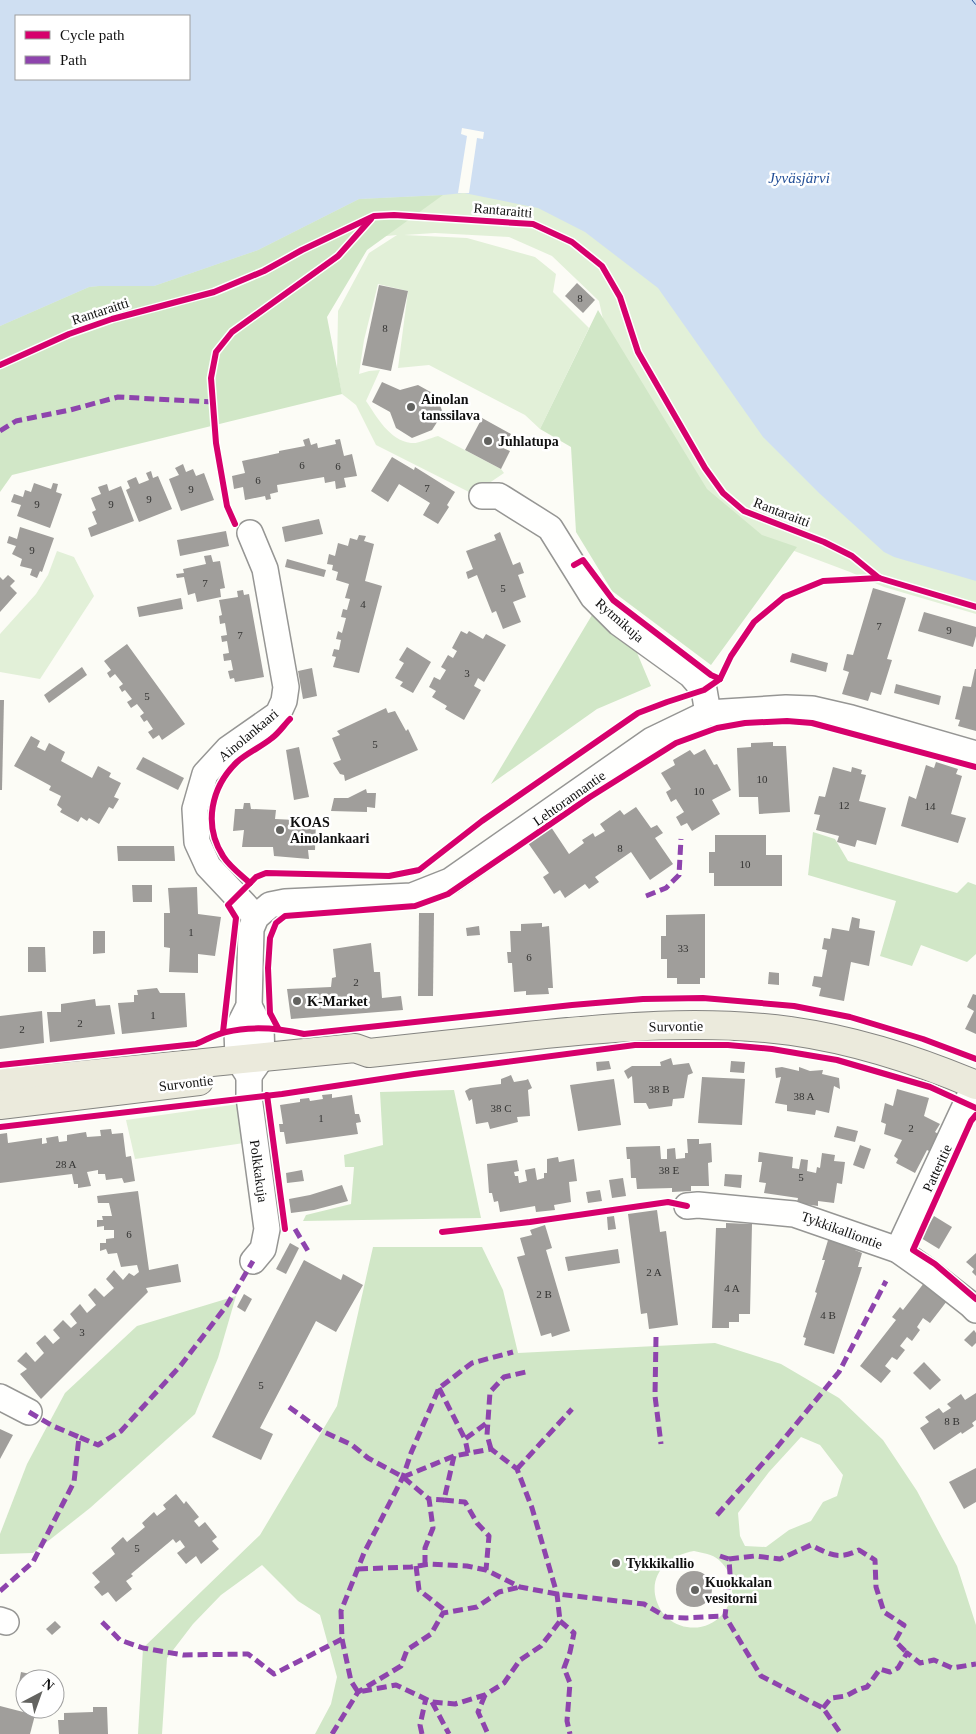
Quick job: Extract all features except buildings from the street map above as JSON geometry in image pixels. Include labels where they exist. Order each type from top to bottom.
[{"type":"main road","name":"Survontie","points":[[0,1082],[250,1064],[308,1070],[358,1062],[369,1053],[580,1030],[660,1025],[728,1026],[792,1031],[843,1041],[939,1069],[976,1085]]},
{"type":"main road","name":"Survontie","points":[[0,1105],[203,1080],[250,1064]]},
{"type":"street","name":"Rytmikuja","points":[[482,496],[499,496],[550,528],[593,597],[619,623],[691,675],[704,690],[708,713]]},
{"type":"street","name":"Ainolankaari","points":[[250,533],[265,569],[286,687],[284,701],[278,714],[228,749],[205,774],[195,809],[198,842],[208,866],[256,916]]},
{"type":"street","name":"Lehtorannantie","points":[[256,916],[270,905],[285,902],[412,896],[450,880],[652,740],[708,713],[786,708],[812,710],[850,718],[976,754]]},
{"type":"street","points":[[250,1064],[261,1029],[249,1006],[251,929],[256,916]]},
{"type":"street","name":"Polkkakuja","points":[[250,1064],[249,1098],[267,1229],[263,1249],[253,1261]]},
{"type":"street","name":"Patteritie","points":[[898,1250],[976,1085]]},
{"type":"street","name":"Tykkikalliontie","points":[[687,1206],[698,1205],[794,1214],[898,1250],[976,1310]]},
{"type":"street","points":[[0,1397],[29,1412]]},
{"type":"green space","points":[[503,99],[976,509],[976,614],[884,587],[765,540],[720,516],[609,346],[599,301],[552,256],[509,237],[435,233],[404,235],[467,238],[535,257],[556,274],[553,292],[589,328],[540,429],[525,415],[429,365],[398,368],[408,291],[378,284],[364,340],[359,374],[380,370],[366,401],[379,421],[390,433],[403,441],[411,443],[421,442],[438,436],[501,469],[504,473],[473,494],[376,445],[356,405],[342,394],[337,370],[338,311],[369,253],[397,235],[366,238],[0,400],[0,277]]},
{"type":"green space","points":[[443,195],[367,250],[327,317],[342,394],[12,475],[0,492],[0,326],[89,287],[154,286],[258,250],[359,199]]},
{"type":"green space","points":[[598,310],[707,489],[762,535],[797,547],[711,665],[612,591],[576,532],[571,447],[540,429]]},
{"type":"green space","points":[[57,551],[74,557],[94,596],[40,679],[0,672],[0,634],[36,594],[48,575]]},
{"type":"green space","points":[[592,615],[635,648],[651,686],[597,709],[491,784]]},
{"type":"green space","points":[[813,832],[835,839],[848,861],[957,893],[968,882],[976,885],[976,954],[967,962],[921,945],[912,966],[880,956],[896,901],[808,875]]},
{"type":"green space","points":[[454,1090],[481,1218],[303,1221],[306,1215],[351,1204],[354,1167],[345,1167],[344,1155],[383,1145],[380,1092]]},
{"type":"green space","points":[[239,1104],[244,1143],[135,1159],[126,1120]]},
{"type":"green space","points":[[373,1247],[482,1247],[503,1290],[518,1353],[715,1343],[781,1364],[839,1398],[883,1440],[917,1491],[957,1566],[976,1625],[976,1734],[315,1734],[331,1704],[337,1677],[320,1615],[298,1601],[262,1565],[221,1595],[193,1624],[167,1658],[162,1734],[138,1734],[143,1648],[260,1535],[337,1406]],"holes":[[[801,1437],[820,1445],[843,1475],[837,1496],[823,1502],[811,1521],[789,1530],[766,1547],[745,1546],[740,1536],[738,1513],[769,1472]],[[694,1551],[710,1555],[719,1560],[728,1571],[732,1582],[732,1594],[728,1606],[712,1623],[700,1627],[687,1627],[677,1624],[664,1615],[657,1601],[655,1591],[659,1572],[665,1565],[673,1558]]]},
{"type":"green space","points":[[236,1296],[218,1358],[195,1414],[90,1508],[33,1553],[0,1554],[0,1534],[27,1464],[65,1393],[137,1326]]},
{"type":"water","name":"Jyväsjärvi","points":[[0,0],[976,0],[976,581],[894,557],[884,552],[819,493],[763,437],[658,288],[585,232],[538,208],[464,193],[359,199],[258,250],[154,286],[89,287],[0,326]]},
{"type":"pier","points":[[462,128],[484,132],[483,139],[477,138],[469,193],[458,193],[467,136],[461,134]]},
{"type":"ferry route","points":[[972,0],[976,5]]},
{"type":"marked path","points":[[0,431],[16,421],[70,410],[118,397],[213,402]]},
{"type":"marked path","points":[[646,896],[666,888],[679,875],[681,839]]},
{"type":"marked path","points":[[295,1229],[308,1251]]},
{"type":"marked path","points":[[0,1591],[33,1562],[74,1482],[79,1437],[98,1445],[121,1431],[181,1365],[227,1305],[253,1261]]},
{"type":"marked path","points":[[717,1515],[778,1446],[839,1372],[886,1281]]},
{"type":"marked path","points":[[656,1337],[655,1396],[661,1444]]},
{"type":"marked path","points":[[403,1477],[454,1456],[491,1449],[517,1469],[532,1508],[557,1594],[560,1621],[541,1646],[520,1660],[504,1683],[485,1695],[455,1704],[432,1702],[396,1685],[358,1692],[351,1681],[342,1639],[341,1611],[364,1553],[403,1477],[411,1453],[439,1388],[472,1363],[513,1352]]},
{"type":"marked path","points":[[491,1449],[487,1435],[490,1392],[504,1377],[526,1372]]},
{"type":"marked path","points":[[439,1388],[465,1439]]},
{"type":"marked path","points":[[289,1407],[322,1431],[352,1445],[368,1458],[403,1477],[429,1499]]},
{"type":"marked path","points":[[517,1469],[572,1409]]},
{"type":"marked path","points":[[29,1412],[53,1426],[79,1437]]},
{"type":"marked path","points":[[468,1453],[465,1439],[488,1422]]},
{"type":"marked path","points":[[454,1456],[444,1500],[465,1502],[477,1523],[489,1536],[486,1570]]},
{"type":"marked path","points":[[425,1565],[425,1548],[433,1528],[429,1499],[444,1500]]},
{"type":"marked path","points":[[729,1559],[755,1556],[780,1559],[811,1545],[835,1555],[845,1555],[859,1550],[875,1560],[876,1587],[884,1612],[904,1625],[895,1641],[907,1653]]},
{"type":"marked path","points":[[720,1556],[729,1559],[730,1574],[725,1616],[761,1676],[823,1708],[841,1734]]},
{"type":"marked path","points":[[358,1569],[411,1567],[430,1564],[467,1566],[486,1570],[520,1587],[557,1594],[644,1604],[666,1617],[725,1616]]},
{"type":"marked path","points":[[416,1566],[419,1590],[447,1612]]},
{"type":"marked path","points":[[332,1734],[358,1692],[401,1666],[407,1650],[431,1634],[443,1613],[477,1607],[499,1592],[520,1587]]},
{"type":"marked path","points":[[560,1621],[574,1633],[564,1668],[570,1683],[567,1721],[570,1734]]},
{"type":"marked path","points":[[102,1622],[120,1640],[143,1648],[183,1655],[248,1654],[274,1674],[342,1639]]},
{"type":"marked path","points":[[823,1708],[831,1698],[846,1696],[867,1687],[880,1669],[890,1672],[898,1668],[907,1653],[920,1663],[934,1660],[952,1668],[976,1664]]},
{"type":"marked path","points":[[485,1695],[478,1712],[488,1734]]},
{"type":"marked path","points":[[422,1734],[420,1725],[426,1698]]},
{"type":"marked path","points":[[432,1702],[449,1734]]},
{"type":"cycle path","name":"Rantaraitti","points":[[0,365],[69,334],[112,319],[214,292],[264,271],[302,250],[374,216],[394,215],[533,224],[572,242],[602,266],[620,297],[638,352],[705,468],[723,493],[744,511],[824,542],[852,556],[879,578],[976,607]]},
{"type":"cycle path","points":[[235,524],[227,506],[216,443],[211,378],[216,352],[232,332],[338,256],[371,219]]},
{"type":"cycle path","points":[[574,565],[583,560],[613,600],[711,675],[720,679]]},
{"type":"cycle path","points":[[223,1032],[236,918],[228,905],[256,877],[266,873],[389,876],[419,870],[482,821],[638,713],[704,690],[720,679],[731,656],[754,622],[784,597],[823,581],[879,578]]},
{"type":"cycle path","points":[[250,883],[228,863],[217,844],[213,832],[213,807],[221,783],[228,772],[237,762],[275,736],[290,719]]},
{"type":"cycle path","points":[[278,1028],[270,1013],[268,968],[270,938],[276,923],[285,916],[415,906],[448,894],[590,797],[676,743],[717,728],[745,723],[787,721],[812,723],[976,767]]},
{"type":"cycle path","points":[[0,1065],[196,1044],[222,1033],[255,1028],[284,1030],[304,1034],[572,1005],[643,999],[703,998],[794,1006],[850,1017],[923,1039],[976,1059]]},
{"type":"cycle path","points":[[0,1127],[282,1094],[414,1074],[635,1045],[728,1045],[772,1049],[837,1060],[930,1087],[976,1108]]},
{"type":"cycle path","points":[[267,1095],[285,1229]]},
{"type":"cycle path","points":[[976,1115],[971,1121],[913,1250],[935,1264],[976,1299]]},
{"type":"cycle path","points":[[442,1232],[530,1222],[668,1202],[687,1206]]},
{"type":"place","name":"Ainolan tanssilava","points":[[411,407]]},
{"type":"place","name":"Juhlatupa","points":[[488,441]]},
{"type":"place","name":"KOAS Ainolankaari","points":[[280,830]]},
{"type":"place","name":"K-Market","points":[[297,1001]]},
{"type":"place","name":"Tykkikallio","points":[[616,1563]]},
{"type":"place","name":"Kuokkalan vesitorni","points":[[695,1590]]}]
